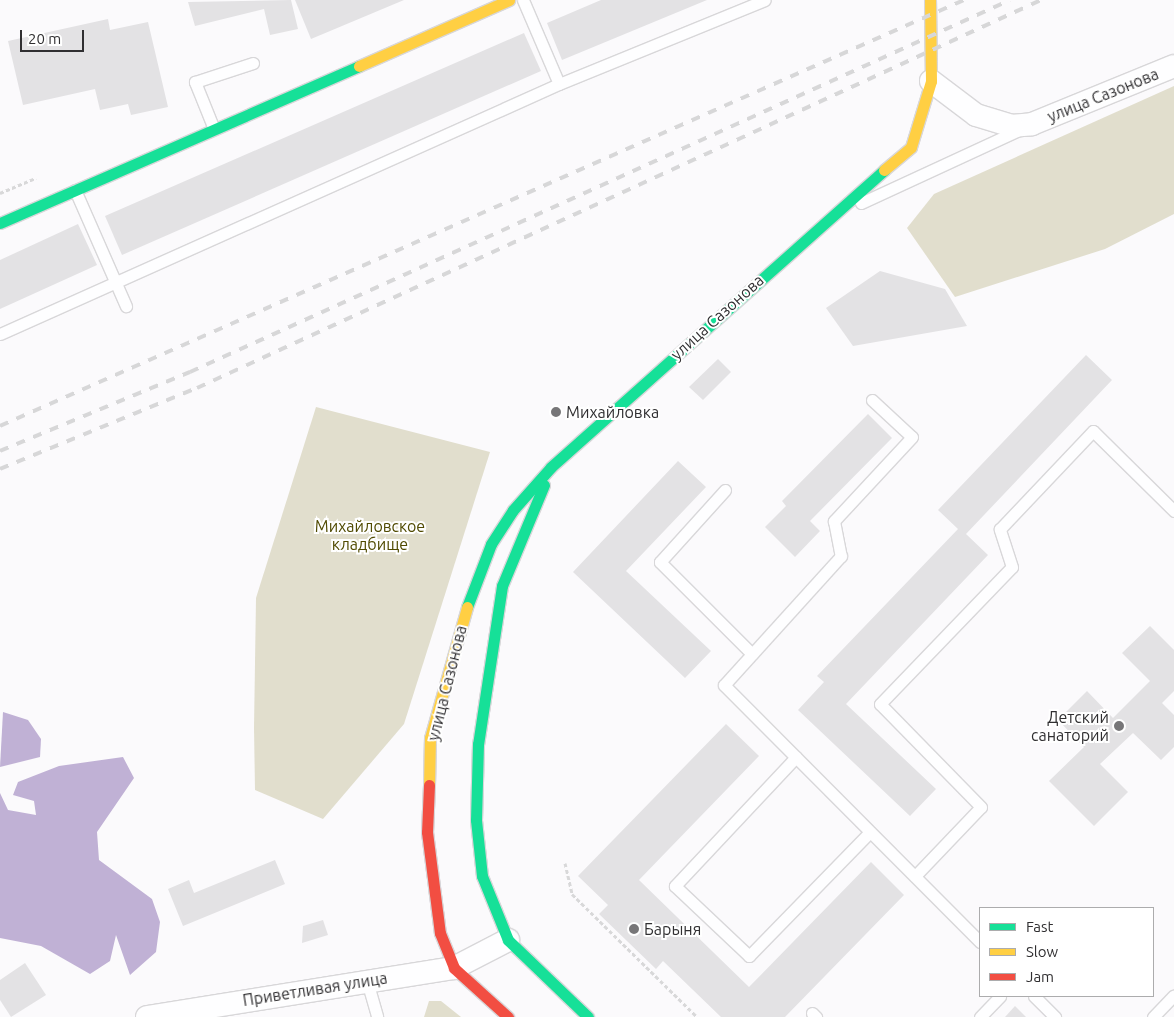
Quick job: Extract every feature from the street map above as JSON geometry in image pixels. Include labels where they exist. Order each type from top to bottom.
[{"type":"main road","points":[[0,223],[509,0]]},
{"type":"main road","name":"улица Сазонова","points":[[508,1017],[454,968],[440,934],[427,832],[430,738],[457,633],[491,544],[513,510],[551,467],[738,297],[837,214],[911,147],[931,81],[930,0]]},
{"type":"main road","name":"улица Сазонова","points":[[551,467],[502,586],[478,744],[476,820],[482,876],[508,940],[588,1017]]},
{"type":"street","name":"улица Сазонова","points":[[931,81],[984,119],[1011,126],[1032,124],[1174,66]]},
{"type":"street","name":"Приветливая улица","points":[[147,1017],[454,968],[508,940]]},
{"type":"lane","points":[[524,0],[560,84]]},
{"type":"lane","points":[[0,334],[560,84],[766,0]]},
{"type":"lane","points":[[214,129],[196,82],[253,63]]},
{"type":"lane","points":[[837,214],[1032,124]]},
{"type":"lane","points":[[75,190],[126,306]]},
{"type":"lane","points":[[872,400],[912,437],[834,521],[841,556],[724,685],[979,941]]},
{"type":"lane","points":[[915,876],[981,807],[880,704],[1012,567],[1000,529],[1093,431],[1174,511]]},
{"type":"lane","points":[[726,490],[660,562],[752,654]]},
{"type":"lane","points":[[796,757],[675,886],[749,956],[870,832]]},
{"type":"lane","points":[[367,981],[377,1017]]},
{"type":"lane","points":[[1153,1017],[1174,995]]},
{"type":"lane","points":[[980,1017],[999,997]]},
{"type":"lane","points":[[1035,997],[1055,1017]]},
{"type":"path","points":[[565,863],[572,894],[697,1017]]},
{"type":"green space","points":[[1174,86],[1174,214],[1105,249],[955,297],[907,228],[934,194]]},
{"type":"green space","name":"Михайловское кладбище","points":[[316,407],[490,452],[404,724],[323,819],[255,790],[256,598]]},
{"type":"green space","points":[[429,1001],[441,1001],[461,1017],[424,1017]]},
{"type":"shaded area","points":[[3,712],[28,720],[41,739],[40,757],[0,767]]},
{"type":"shaded area","points":[[123,757],[134,778],[97,832],[99,860],[152,899],[160,922],[156,952],[130,975],[116,935],[110,961],[90,974],[41,946],[0,938],[0,793],[8,810],[36,815],[34,801],[13,795],[18,782],[59,766]]},
{"type":"building","points":[[291,0],[298,29],[270,35],[264,9],[195,26],[188,2]]},
{"type":"building","points":[[295,0],[404,0],[311,39]]},
{"type":"building","points":[[601,0],[707,0],[562,60],[547,23]]},
{"type":"building","points":[[108,19],[110,30],[148,22],[168,107],[131,115],[128,104],[100,110],[95,89],[23,105],[8,41]]},
{"type":"building","points":[[524,33],[541,71],[122,255],[105,216]]},
{"type":"building","points":[[78,224],[97,265],[0,309],[0,260]]},
{"type":"building","points":[[880,271],[945,289],[967,326],[853,346],[826,308]]},
{"type":"building","points":[[1086,355],[1112,380],[966,534],[988,555],[846,704],[936,789],[910,816],[798,710],[824,682],[817,676],[958,529],[938,510]]},
{"type":"building","points":[[718,359],[731,372],[703,400],[689,387]]},
{"type":"building","points":[[868,414],[892,438],[810,521],[820,531],[795,557],[765,527],[786,506],[782,501]]},
{"type":"building","points":[[678,461],[706,487],[626,571],[711,651],[685,678],[573,572]]},
{"type":"building","name":"Детский санаторий","points":[[1150,626],[1174,650],[1174,691],[1162,703],[1174,715],[1174,747],[1161,760],[1133,733],[1100,764],[1128,792],[1094,826],[1049,781],[1084,747],[1058,720],[1087,691],[1113,718],[1150,681],[1122,653]]},
{"type":"building","points":[[726,724],[759,756],[639,880],[749,987],[871,862],[904,895],[785,1017],[721,1017],[663,961],[656,969],[599,914],[608,905],[578,876]]},
{"type":"building","points":[[275,860],[285,884],[183,926],[168,889],[189,880],[194,893]]},
{"type":"building","points":[[323,920],[328,935],[302,943],[303,926]]},
{"type":"building","points":[[25,963],[46,995],[11,1017],[0,1000],[0,980]]},
{"type":"building","points":[[1015,1006],[1026,1017],[1005,1017]]},
{"type":"railway","points":[[0,426],[964,0]]},
{"type":"railway","points":[[0,451],[190,372],[1010,0]]},
{"type":"railway","points":[[0,469],[197,388],[1041,0]]},
{"type":"traffic: fast","points":[[0,223],[359,66]]},
{"type":"traffic: fast","points":[[467,607],[491,544],[513,510],[551,467],[884,170]]},
{"type":"traffic: fast","points":[[544,485],[502,586],[478,744],[476,820],[482,876],[508,940],[588,1017]]},
{"type":"traffic: slow","points":[[359,66],[509,0]]},
{"type":"traffic: slow","points":[[884,170],[911,147],[931,81],[930,0]]},
{"type":"traffic: slow","points":[[429,785],[430,738],[467,607]]},
{"type":"traffic: jam","points":[[429,785],[427,832],[440,933],[454,968],[508,1017]]},
{"type":"place","name":"Михайловка","points":[[556,412]]},
{"type":"place","name":"Детский санаторий","points":[[1119,726]]},
{"type":"place","name":"Барыня","points":[[634,929]]}]
